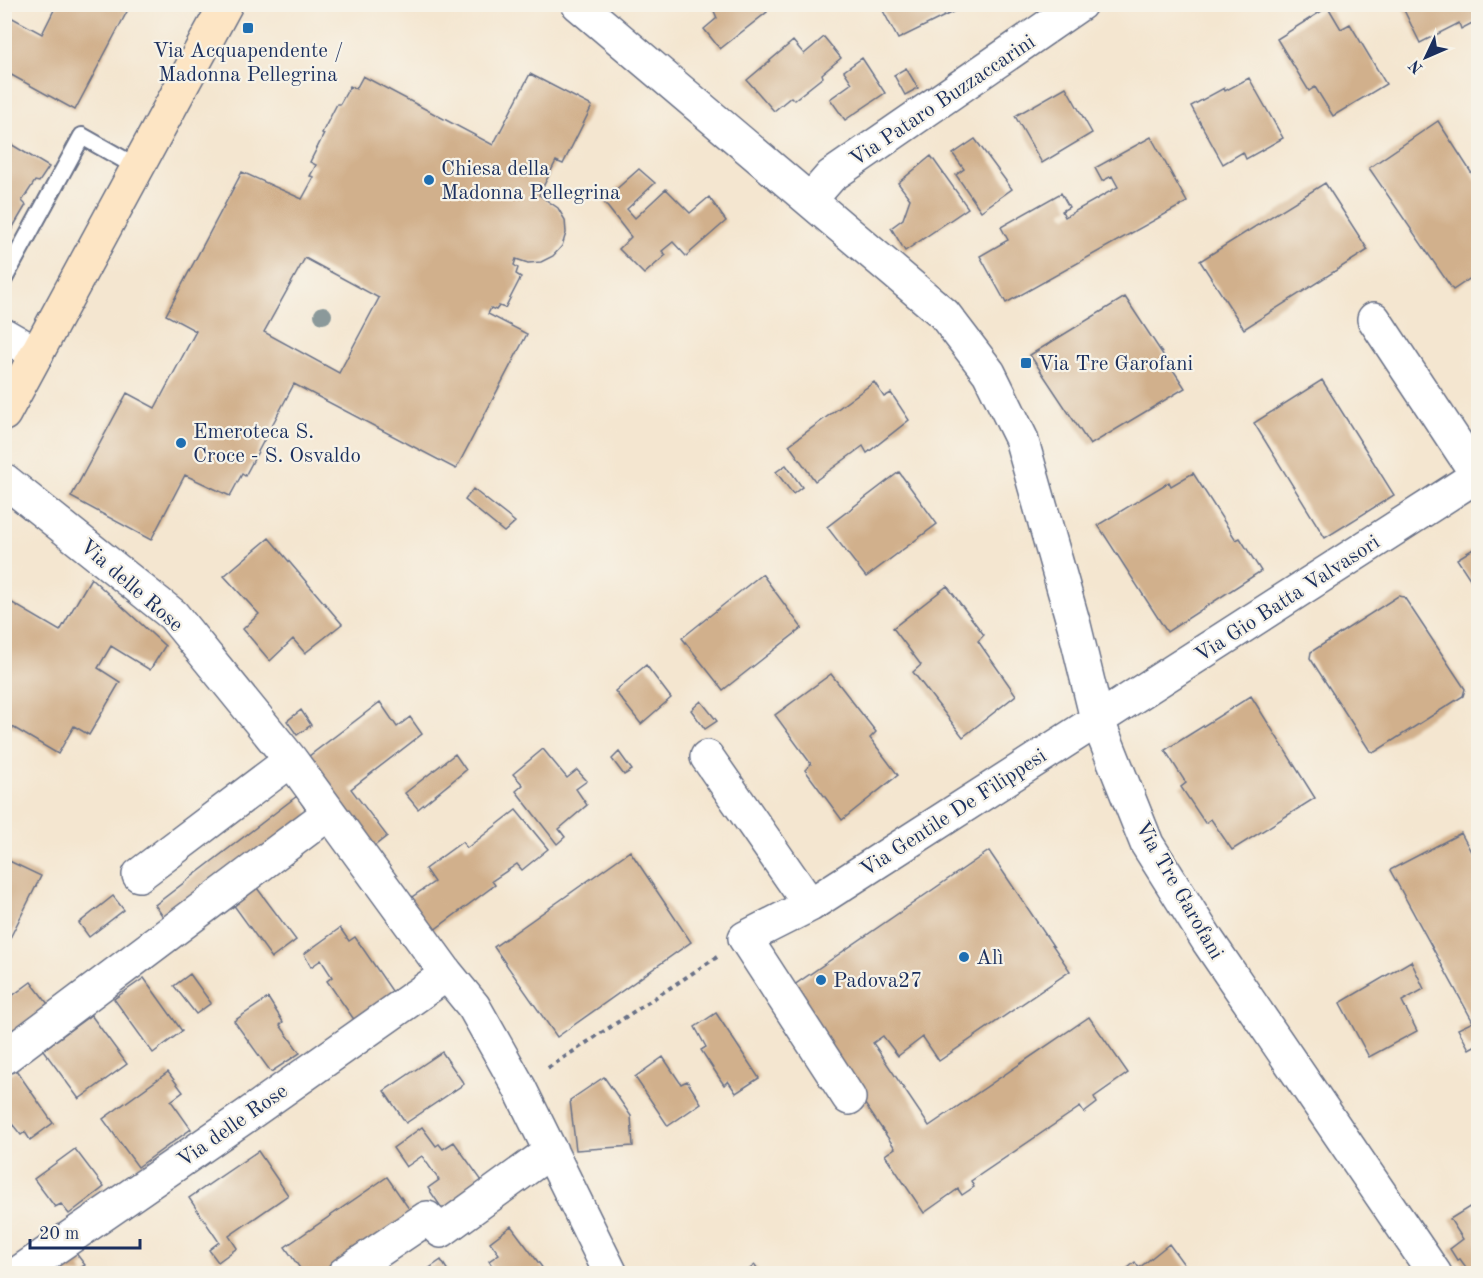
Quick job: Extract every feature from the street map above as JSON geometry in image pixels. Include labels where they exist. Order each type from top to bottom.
[{"type":"main road","points":[[4,414],[226,4]]},
{"type":"street","name":"Via Tre Garofani","points":[[578,4],[944,314],[989,373],[1021,438],[1074,625],[1097,719],[1147,844],[1208,941],[1435,1274]]},
{"type":"street","name":"Via Pataro Buzzaccarini","points":[[811,199],[831,176],[1083,5]]},
{"type":"street","name":"Via Gio Batta Valvasori","points":[[1097,719],[1478,475],[1374,319]]},
{"type":"street","points":[[4,335],[37,354]]},
{"type":"street","name":"Via delle Rose","points":[[4,480],[173,615],[291,760],[447,974],[474,1007],[519,1087],[611,1274]]},
{"type":"street","name":"Via Gentile De Filippesi","points":[[745,938],[810,904],[1097,719]]},
{"type":"street","points":[[707,757],[810,904]]},
{"type":"street","points":[[139,875],[291,760]]},
{"type":"street","points":[[5,1057],[329,813]]},
{"type":"street","points":[[745,938],[849,1098]]},
{"type":"street","name":"Via delle Rose","points":[[16,1274],[447,974]]},
{"type":"street","points":[[344,1274],[427,1218],[441,1231],[550,1151]]},
{"type":"lane","points":[[4,279],[82,136],[137,167]]},
{"type":"path","points":[[519,1087],[745,938]]},
{"type":"building","points":[[57,4],[131,4],[75,110],[4,71],[4,20],[7,15],[42,34]]},
{"type":"building","points":[[714,4],[761,4],[767,12],[720,49],[704,29],[717,18]]},
{"type":"building","points":[[1401,4],[1478,4],[1478,20],[1461,29],[1459,23],[1420,43]]},
{"type":"building","points":[[880,5],[967,5],[898,39]]},
{"type":"building","points":[[1328,7],[1341,29],[1350,24],[1386,84],[1333,116],[1315,87],[1309,91],[1277,39]]},
{"type":"building","points":[[824,37],[841,58],[822,74],[823,77],[794,100],[791,97],[774,111],[747,80],[793,41],[804,54]]},
{"type":"building","points":[[862,58],[885,93],[845,120],[830,99],[852,83],[844,71]]},
{"type":"building","points":[[906,68],[918,88],[905,95],[894,75]]},
{"type":"building","points":[[530,74],[592,106],[563,164],[556,161],[539,195],[558,208],[565,220],[566,233],[562,246],[553,256],[541,262],[528,263],[516,259],[514,265],[518,268],[516,274],[521,277],[505,308],[499,306],[496,310],[491,308],[488,314],[527,334],[456,469],[294,384],[245,476],[242,474],[230,496],[185,475],[151,540],[71,497],[127,393],[155,408],[196,331],[166,315],[242,172],[302,199],[314,177],[310,176],[316,165],[310,162],[324,134],[322,133],[337,104],[340,104],[350,86],[356,89],[363,76],[493,145]],"holes":[[[305,258],[379,298],[339,373],[264,332]]]},
{"type":"building","points":[[1249,78],[1283,138],[1246,159],[1243,152],[1223,164],[1191,106],[1224,88],[1225,91]]},
{"type":"building","points":[[1066,87],[1092,133],[1042,163],[1015,116]]},
{"type":"building","points":[[1438,121],[1478,183],[1478,273],[1453,290],[1369,168]]},
{"type":"building","points":[[1151,137],[1187,202],[1006,303],[980,256],[1008,240],[1001,227],[1061,193],[1069,207],[1062,211],[1065,217],[1118,187],[1112,176],[1102,181],[1095,168]]},
{"type":"building","points":[[975,139],[1012,189],[981,211],[956,175],[964,169],[953,154]]},
{"type":"building","points":[[4,140],[49,167],[39,182],[35,181],[22,201],[26,205],[6,239],[4,238]]},
{"type":"building","points":[[931,156],[968,208],[905,251],[891,228],[903,219],[910,199],[898,183]]},
{"type":"building","points":[[639,169],[655,183],[627,209],[635,218],[666,189],[690,213],[709,197],[726,221],[686,256],[673,242],[662,251],[666,255],[644,274],[619,249],[631,237],[603,201]]},
{"type":"building","points":[[1325,183],[1368,250],[1244,329],[1200,261]]},
{"type":"building","points":[[1125,297],[1185,388],[1090,445],[1030,355]]},
{"type":"building","points":[[1322,380],[1394,495],[1325,538],[1254,423]]},
{"type":"building","points":[[874,382],[884,397],[891,393],[909,420],[867,453],[863,446],[815,481],[789,445]]},
{"type":"building","points":[[786,465],[802,487],[793,494],[776,472]]},
{"type":"building","points":[[899,472],[937,524],[866,577],[827,527]]},
{"type":"building","points":[[1193,473],[1236,540],[1240,538],[1261,571],[1167,632],[1098,525],[1169,482],[1171,486]]},
{"type":"building","points":[[473,489],[515,522],[504,532],[465,500]]},
{"type":"building","points":[[269,538],[342,624],[305,653],[293,639],[270,661],[243,629],[259,614],[224,576]]},
{"type":"building","points":[[1478,546],[1478,591],[1457,559]]},
{"type":"building","points":[[762,574],[802,628],[723,690],[682,638]]},
{"type":"building","points":[[91,578],[165,646],[150,670],[111,646],[98,668],[120,682],[89,735],[74,726],[58,754],[4,722],[4,598],[60,631]]},
{"type":"building","points":[[947,586],[984,635],[978,641],[1016,695],[963,737],[913,672],[921,665],[893,628]]},
{"type":"building","points":[[1398,596],[1404,597],[1465,689],[1463,696],[1375,752],[1370,751],[1310,658],[1311,652]]},
{"type":"building","points":[[646,665],[671,698],[641,724],[615,691]]},
{"type":"building","points":[[831,674],[876,732],[870,738],[898,775],[842,820],[805,770],[811,764],[775,715]]},
{"type":"building","points":[[1251,696],[1315,798],[1232,850],[1211,819],[1205,823],[1181,787],[1186,783],[1165,750]]},
{"type":"building","points":[[701,701],[717,721],[705,729],[691,710]]},
{"type":"building","points":[[380,702],[397,727],[410,717],[422,734],[351,789],[387,836],[368,851],[300,763]]},
{"type":"building","points":[[301,710],[311,725],[297,735],[287,721]]},
{"type":"building","points":[[543,749],[567,778],[577,770],[587,781],[576,789],[587,805],[559,829],[565,837],[557,844],[516,791],[523,785],[513,774]]},
{"type":"building","points":[[619,752],[632,770],[624,775],[612,759]]},
{"type":"building","points":[[455,754],[466,770],[418,809],[405,793]]},
{"type":"building","points":[[297,796],[312,820],[170,927],[155,905]]},
{"type":"building","points":[[516,810],[548,849],[522,870],[517,864],[492,881],[495,885],[430,933],[406,901],[434,882],[425,869],[462,842],[467,848]]},
{"type":"building","points":[[1461,833],[1478,865],[1478,1044],[1469,1049],[1458,1029],[1473,1022],[1390,870]]},
{"type":"building","points":[[630,851],[691,942],[557,1037],[494,947]]},
{"type":"building","points":[[989,851],[1070,971],[939,1061],[923,1037],[898,1056],[883,1036],[873,1043],[929,1126],[1089,1017],[1128,1073],[1094,1097],[1097,1103],[1084,1113],[1080,1107],[971,1181],[974,1187],[962,1195],[958,1189],[924,1213],[885,1155],[895,1148],[787,990]]},
{"type":"building","points":[[5,859],[41,876],[5,948]]},
{"type":"building","points":[[254,884],[296,940],[272,958],[230,900]]},
{"type":"building","points":[[113,896],[124,910],[89,937],[79,923]]},
{"type":"building","points":[[340,928],[349,941],[355,937],[399,1001],[360,1028],[327,981],[332,977],[321,960],[311,967],[304,954]]},
{"type":"building","points":[[1411,961],[1424,989],[1402,1001],[1417,1031],[1369,1057],[1340,1003]]},
{"type":"building","points":[[190,974],[211,1003],[196,1014],[174,986]]},
{"type":"building","points":[[144,978],[182,1031],[153,1053],[114,999]]},
{"type":"building","points":[[31,982],[55,1013],[4,1042],[4,1002]]},
{"type":"building","points":[[268,998],[283,1022],[280,1025],[300,1053],[271,1072],[234,1021]]},
{"type":"building","points":[[716,1013],[759,1078],[736,1093],[728,1081],[724,1085],[701,1050],[706,1047],[695,1027]]},
{"type":"building","points":[[91,1015],[127,1064],[79,1099],[43,1050]]},
{"type":"building","points":[[442,1052],[464,1084],[406,1123],[384,1091]]},
{"type":"building","points":[[663,1057],[681,1084],[687,1081],[701,1103],[668,1126],[635,1077]]},
{"type":"building","points":[[16,1070],[53,1123],[30,1140],[25,1132],[21,1135],[4,1114],[6,1105],[4,1103],[4,1077]]},
{"type":"building","points":[[168,1072],[183,1092],[171,1101],[191,1129],[138,1167],[103,1119]]},
{"type":"building","points":[[604,1077],[631,1116],[633,1146],[576,1150],[570,1100]]},
{"type":"building","points":[[422,1127],[436,1146],[439,1144],[443,1149],[454,1142],[490,1192],[450,1220],[428,1188],[439,1180],[422,1156],[406,1167],[393,1148]]},
{"type":"building","points":[[75,1149],[104,1187],[69,1214],[61,1204],[55,1207],[34,1179]]},
{"type":"building","points":[[258,1151],[288,1195],[229,1236],[237,1248],[218,1262],[209,1250],[219,1242],[189,1198]]},
{"type":"building","points":[[387,1177],[414,1216],[329,1274],[304,1274],[285,1247]]},
{"type":"building","points":[[1471,1206],[1478,1217],[1478,1263],[1468,1270],[1460,1259],[1457,1260],[1450,1249],[1463,1239],[1450,1219]]},
{"type":"building","points":[[511,1226],[546,1274],[513,1274],[510,1270],[506,1274],[497,1274],[489,1261],[499,1254],[490,1242]]},
{"type":"building","points":[[1169,1244],[1191,1274],[1115,1274],[1120,1270],[1122,1273],[1135,1262],[1139,1268]]},
{"type":"building","points":[[75,1252],[85,1265],[80,1268],[84,1274],[53,1274],[50,1269]]},
{"type":"building","points":[[441,1260],[450,1274],[421,1274]]},
{"type":"building","points":[[755,1265],[761,1274],[743,1274]]},
{"type":"place","name":"Via Acquapendente / Madonna Pellegrina","points":[[248,28]]},
{"type":"place","name":"Chiesa della Madonna Pellegrina","points":[[429,180]]},
{"type":"place","name":"Via Tre Garofani","points":[[1026,363]]},
{"type":"place","name":"Emeroteca S. Croce - S. Osvaldo","points":[[181,443]]},
{"type":"place","name":"Alì","points":[[964,957]]},
{"type":"place","name":"Padova27","points":[[821,980]]}]
